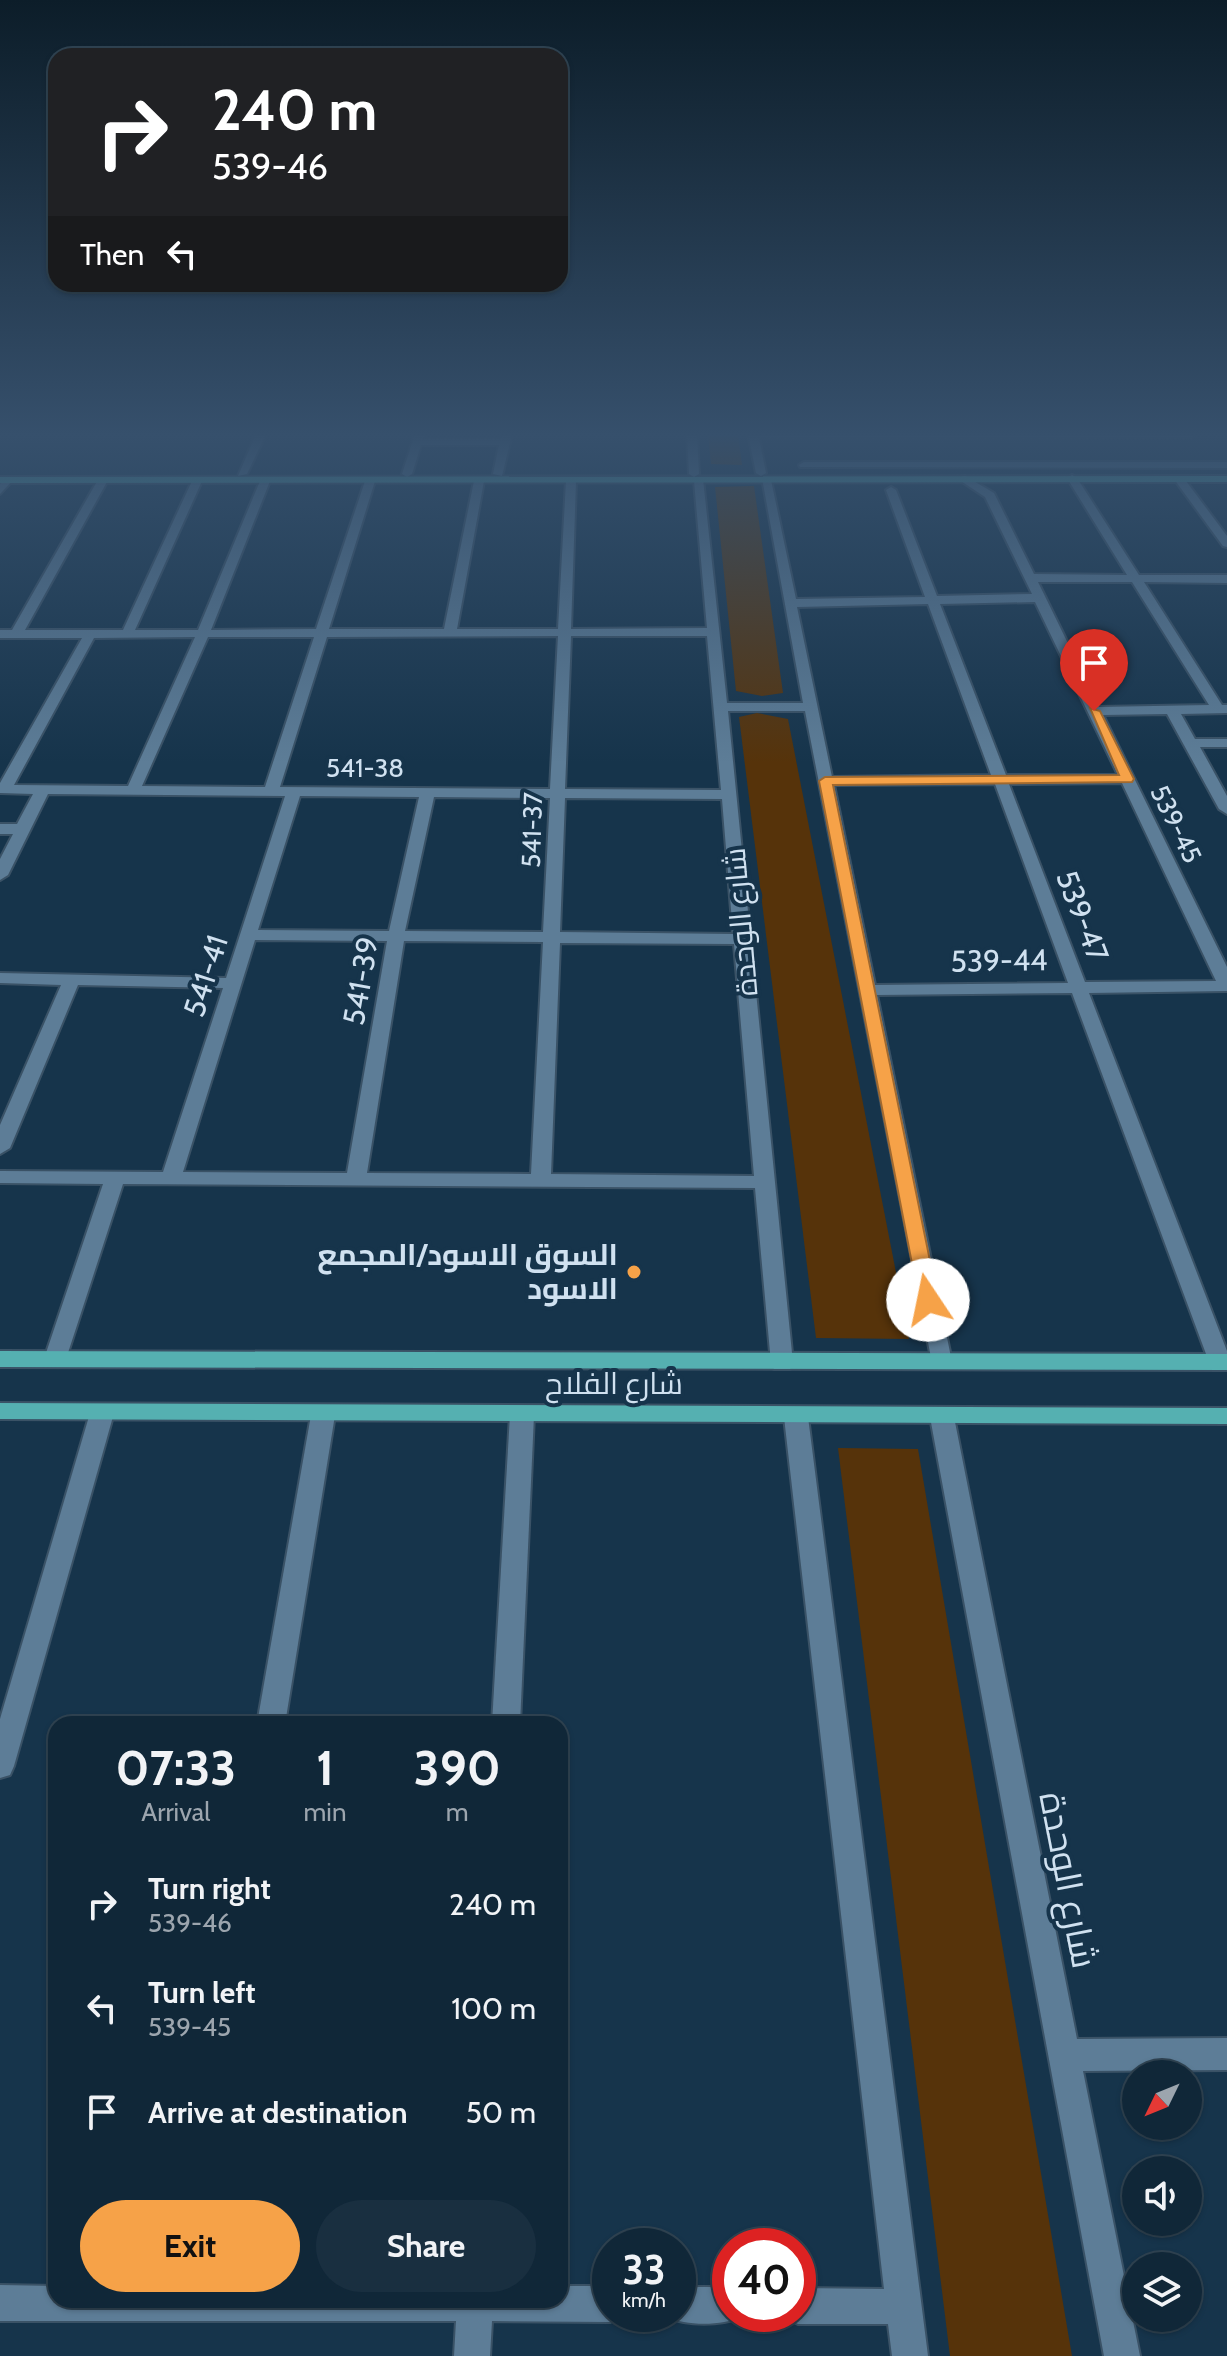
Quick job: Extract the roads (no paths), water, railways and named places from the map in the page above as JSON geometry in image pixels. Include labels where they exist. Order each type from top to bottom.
[{"type":"main road","name":"شارع الفلاح","points":[[0,1359],[1223,1362]]},
{"type":"main road","name":"شارع الفلاح","points":[[0,1411],[796,1417],[1227,1416]]},
{"type":"street","points":[[16,634],[67,544]]},
{"type":"street","points":[[127,634],[168,544]]},
{"type":"street","points":[[133,790],[239,544]]},
{"type":"street","points":[[271,791],[350,544]]},
{"type":"street","points":[[450,633],[467,544]]},
{"type":"street","name":"541-37","points":[[541,1180],[568,544]]},
{"type":"street","name":"شارع الوحدة","points":[[704,544],[782,1363]]},
{"type":"street","points":[[777,544],[941,1362]]},
{"type":"street","name":"539-47","points":[[912,544],[1223,1362]]},
{"type":"street","name":"539-45","points":[[1014,544],[1227,986]]},
{"type":"street","points":[[1113,544],[1222,709]]},
{"type":"street","points":[[1030,578],[1227,579]]},
{"type":"street","points":[[790,603],[1040,598]]},
{"type":"street","points":[[0,634],[713,632]]},
{"type":"street","points":[[2,789],[90,634]]},
{"type":"street","points":[[721,707],[811,707]]},
{"type":"street","points":[[1094,711],[1222,709]]},
{"type":"street","points":[[1172,710],[1227,809]]},
{"type":"street","points":[[1190,743],[1227,743]]},
{"type":"street","points":[[825,781],[1127,779]]},
{"type":"street","name":"541-38","points":[[2,789],[729,795]]},
{"type":"street","points":[[0,875],[42,790]]},
{"type":"street","name":"541-41","points":[[171,1178],[294,791]]},
{"type":"street","name":"541-39","points":[[356,1179],[396,936],[427,793]]},
{"type":"street","points":[[0,829],[22,829]]},
{"type":"street","points":[[248,935],[743,939]]},
{"type":"street","points":[[1204,938],[1227,938]]},
{"type":"street","points":[[0,978],[233,983]]},
{"type":"street","points":[[0,1148],[72,979]]},
{"type":"street","name":"539-44","points":[[867,990],[1227,986]]},
{"type":"street","points":[[0,1177],[765,1182]]},
{"type":"street","points":[[55,1359],[115,1178]]},
{"type":"street","points":[[0,1766],[102,1413]]},
{"type":"street","points":[[272,1716],[323,1415]]},
{"type":"street","points":[[506,1716],[522,1415]]},
{"type":"street","points":[[796,1417],[910,2356]]},
{"type":"street","name":"شارع الوحدة","points":[[942,1417],[1122,2356]]},
{"type":"street","points":[[1064,2055],[1227,2054]]},
{"type":"street","points":[[0,2303],[48,2303]]},
{"type":"street","points":[[568,2303],[592,2304]]},
{"type":"street","points":[[816,2306],[904,2307]]},
{"type":"street","points":[[472,2356],[475,2308]]},
{"type":"place","name":"السوق الاسود/المجمع الاسود","points":[[634,1272]]}]
